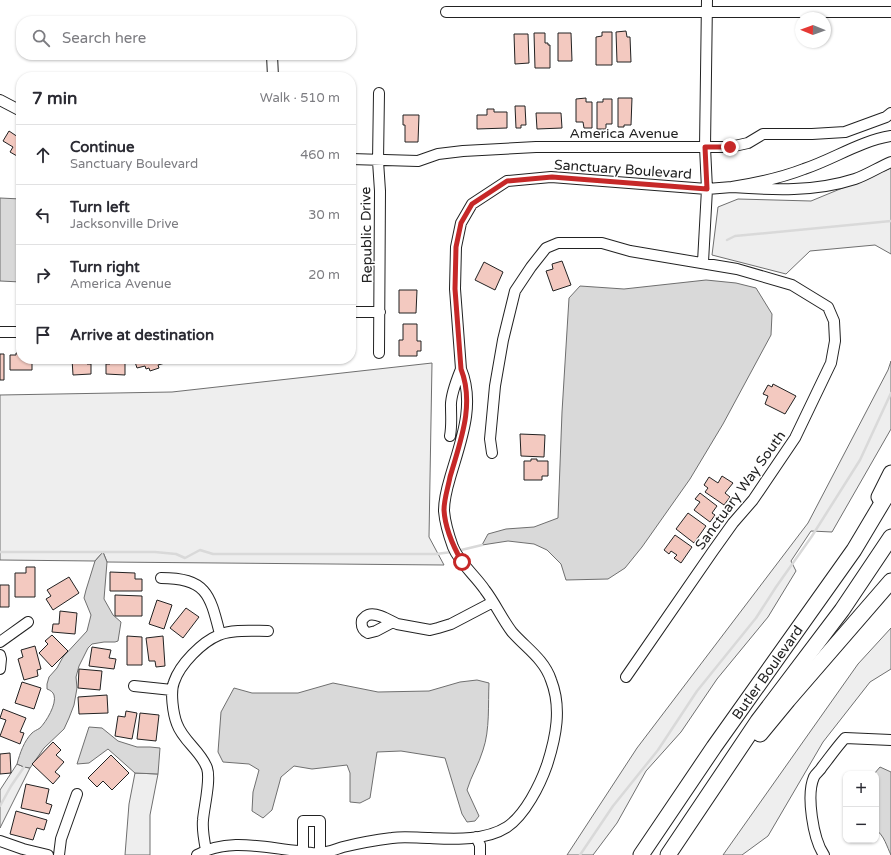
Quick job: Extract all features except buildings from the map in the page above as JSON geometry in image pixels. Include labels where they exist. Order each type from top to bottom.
[{"type":"highway","points":[[854,550],[891,472]]},
{"type":"highway","name":"Butler Boulevard","points":[[641,855],[714,747],[854,550],[891,488]]},
{"type":"highway","name":"Butler Boulevard","points":[[668,855],[758,721],[842,610],[891,537]]},
{"type":"highway","points":[[695,814],[788,700],[891,581]]},
{"type":"street","points":[[703,262],[707,189],[705,147],[707,0]]},
{"type":"street","points":[[446,12],[891,12]]},
{"type":"street","points":[[272,60],[272,72]]},
{"type":"street","name":"Republic Drive","points":[[378,93],[378,161],[380,191],[380,353]]},
{"type":"street","points":[[0,100],[16,108]]},
{"type":"street","name":"America Avenue","points":[[356,159],[418,161],[444,153],[536,148],[730,147],[748,143],[763,134],[812,134],[844,132],[886,117],[891,113]]},
{"type":"street","name":"Sanctuary Boulevard","points":[[201,852],[238,844],[320,854],[345,846],[394,837],[444,838],[476,837],[491,834],[507,827],[520,814],[529,802],[543,777],[557,730],[556,695],[551,677],[543,662],[513,632],[485,589],[462,562],[453,548],[444,509],[446,493],[464,432],[466,419],[466,380],[461,369],[455,289],[456,247],[461,223],[472,204],[507,181],[552,177],[707,189],[732,187],[770,180],[805,169],[862,144],[891,136]]},
{"type":"street","name":"Sanctuary Boulevard","points":[[732,187],[779,190],[826,186],[856,178],[891,162]]},
{"type":"street","name":"Sanctuary Way South","points":[[492,453],[490,439],[495,386],[503,340],[515,291],[546,248],[558,243],[602,244],[630,251],[703,262],[737,269],[792,285],[828,307],[834,321],[834,342],[831,363],[795,438],[753,500],[733,522],[626,677]]},
{"type":"street","points":[[356,312],[380,312]]},
{"type":"street","points":[[0,332],[16,332]]},
{"type":"street","name":"Sanctuary Boulevard","points":[[457,452],[450,436],[452,412],[451,405],[455,386],[461,369]]},
{"type":"street","points":[[161,578],[175,578],[194,584],[203,589],[212,602],[220,634]]},
{"type":"street","points":[[393,622],[430,630],[451,624],[493,602]]},
{"type":"street","points":[[0,642],[28,622]]},
{"type":"street","points":[[201,852],[208,777],[207,769],[200,755],[185,739],[177,725],[174,714],[172,690],[174,682],[180,670],[202,645],[220,634],[240,631],[268,631]]},
{"type":"street","points":[[0,655],[0,669]]},
{"type":"street","points":[[134,686],[172,690]]},
{"type":"street","points":[[824,855],[820,850],[812,818],[810,794],[814,776],[845,738],[891,740]]},
{"type":"street","points":[[59,855],[62,839],[76,794]]},
{"type":"street","points":[[303,852],[303,821],[320,821],[320,854]]},
{"type":"street","points":[[476,837],[480,845],[480,855]]},
{"type":"street","points":[[0,841],[23,849],[48,855]]},
{"type":"shaded area","points":[[891,168],[891,254],[875,245],[810,251],[786,274],[712,255],[718,207],[738,199],[811,201]]},
{"type":"shaded area","points":[[0,198],[16,199],[16,282],[0,281]]},
{"type":"shaded area","points":[[706,280],[736,283],[756,288],[772,314],[771,335],[723,424],[690,479],[642,547],[625,568],[608,579],[566,580],[561,564],[547,550],[534,544],[508,541],[482,545],[488,534],[506,529],[534,527],[558,518],[562,412],[569,298],[580,286],[624,289]]},
{"type":"shaded area","points":[[891,361],[891,429],[832,532],[811,531],[791,561],[796,571],[768,617],[717,679],[681,732],[646,771],[617,823],[593,855],[567,855],[637,748],[808,523],[888,370]]},
{"type":"shaded area","points":[[432,363],[429,537],[444,565],[107,562],[103,552],[95,561],[0,560],[0,395],[172,392]]},
{"type":"shaded area","points":[[103,552],[107,562],[104,599],[113,615],[121,622],[118,641],[92,644],[88,648],[79,666],[76,677],[77,688],[74,705],[64,729],[44,748],[30,768],[24,767],[17,764],[23,747],[29,736],[40,728],[45,722],[54,703],[54,694],[47,689],[49,677],[57,668],[63,657],[87,631],[91,615],[84,598],[95,561]]},
{"type":"shaded area","points":[[891,628],[891,669],[870,682],[823,742],[768,836],[742,855],[723,855],[858,664]]},
{"type":"shaded area","points":[[477,680],[489,683],[487,734],[481,755],[467,790],[479,816],[475,821],[467,822],[462,814],[445,758],[401,751],[377,752],[370,798],[360,803],[350,802],[350,773],[347,765],[312,769],[294,766],[281,777],[272,810],[263,818],[252,811],[253,792],[259,770],[249,764],[223,762],[218,752],[221,712],[234,688],[252,693],[298,693],[333,683],[378,692],[429,691],[460,682]]},
{"type":"shaded area","points":[[89,727],[102,728],[118,741],[137,747],[160,748],[158,774],[135,773],[108,749],[89,763],[77,764]]},
{"type":"shaded area","points":[[17,764],[30,768],[0,828],[0,790]]},
{"type":"shaded area","points":[[880,767],[891,772],[891,855],[879,832],[879,771],[877,771]]},
{"type":"shaded area","points":[[135,773],[158,774],[150,815],[150,855],[125,855],[129,804]]},
{"type":"waterway","points":[[727,240],[735,236],[891,221]]},
{"type":"waterway","points":[[580,855],[613,806],[658,750],[697,691],[756,618],[812,536],[860,460],[891,393]]},
{"type":"waterway","points":[[457,551],[482,545]]},
{"type":"waterway","points":[[0,552],[155,552],[176,554],[185,558],[200,550],[213,554],[436,554],[452,552]]},
{"type":"waterway","points":[[0,806],[24,767]]},
{"type":"route","points":[[462,562],[453,548],[444,509],[446,493],[464,432],[466,419],[466,380],[461,369],[455,289],[456,247],[461,223],[472,204],[485,194],[507,181],[552,177],[707,189],[705,147],[730,147]]}]
